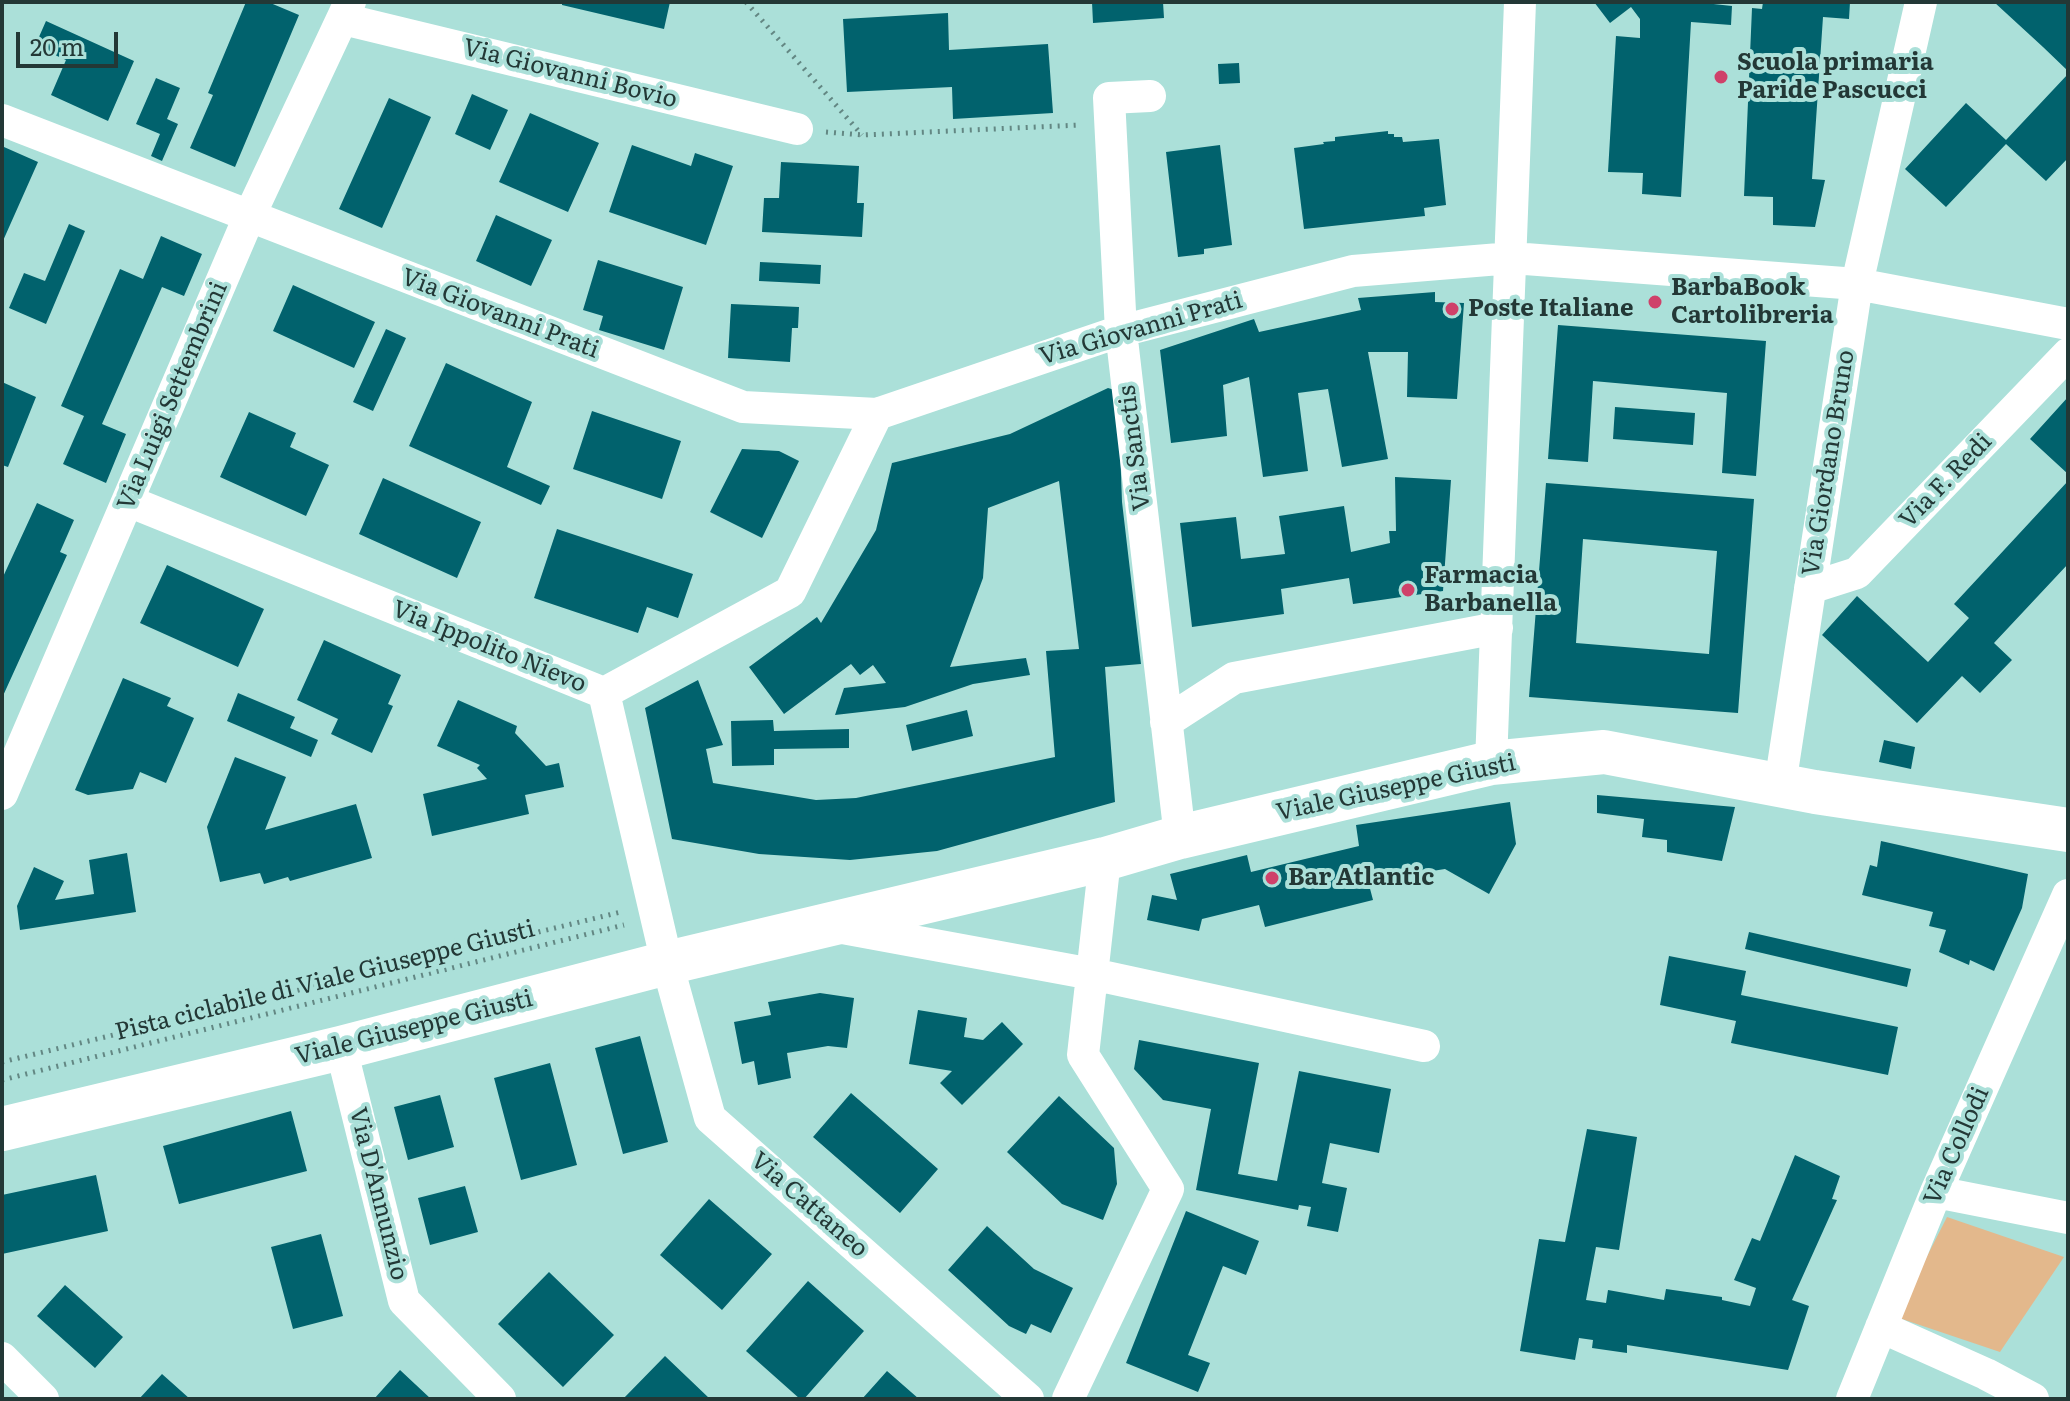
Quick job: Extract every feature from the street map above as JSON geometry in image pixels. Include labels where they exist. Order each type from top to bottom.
[{"type":"street","points":[[1491,763],[1520,2]]},
{"type":"street","name":"Via Giordano Bruno","points":[[1780,785],[1857,284],[1921,2]]},
{"type":"street","name":"Via Giovanni Bovio","points":[[347,11],[797,129]]},
{"type":"street","name":"Via Luigi Settembrini","points":[[2,794],[249,217],[347,11]]},
{"type":"street","name":"Via Sanctis","points":[[1150,96],[1109,98],[1121,331],[1180,837]]},
{"type":"street","name":"Via Giovanni Prati","points":[[2,120],[743,407],[877,414],[1121,331],[1353,271],[1512,258],[1857,284],[2068,324]]},
{"type":"street","name":"Via F. Redi","points":[[1810,588],[1857,573],[2068,354]]},
{"type":"street","name":"Via Ippolito Nievo","points":[[128,501],[604,693],[790,592],[877,414]]},
{"type":"street","points":[[1166,722],[1234,678],[1497,628]]},
{"type":"street","name":"Via Cattaneo","points":[[604,693],[667,963],[710,1118],[1028,1399]]},
{"type":"street","name":"Viale Giuseppe Giusti","points":[[2,1129],[341,1048],[667,963],[1491,763],[1604,752],[1780,785],[2068,830]]},
{"type":"street","points":[[1068,1399],[1168,1189],[1083,1055],[1105,859]]},
{"type":"street","name":"Via Collodi","points":[[1852,1399],[1936,1192],[2068,895]]},
{"type":"street","name":"Viale Giuseppe Giusti","points":[[826,925],[1092,974],[1424,1046]]},
{"type":"street","name":"Via D'Annunzio","points":[[341,1048],[404,1301],[500,1399]]},
{"type":"street","points":[[1936,1192],[2068,1218]]},
{"type":"street","points":[[1881,1327],[1986,1374],[2033,1399]]},
{"type":"street","points":[[2,1358],[43,1399]]},
{"type":"path","points":[[746,2],[863,135],[1111,123]]},
{"type":"path","points":[[2,1062],[655,911]]},
{"type":"path","name":"Pista ciclabile di Viale Giuseppe Giusti","points":[[2,1080],[655,911]]},
{"type":"shaded area","points":[[1947,1217],[2064,1257],[2000,1352],[1896,1317]]},
{"type":"building","points":[[246,2],[268,2],[299,15],[235,167],[190,148],[213,95],[208,93]]},
{"type":"building","points":[[562,2],[670,2],[664,29],[562,5]]},
{"type":"building","points":[[1092,2],[1163,2],[1164,18],[1093,23]]},
{"type":"building","points":[[1594,2],[1695,2],[1732,6],[1731,25],[1691,22],[1681,197],[1642,194],[1643,173],[1608,172],[1616,36],[1640,38],[1640,19],[1631,7],[1610,23]]},
{"type":"building","points":[[1763,2],[1850,2],[1849,19],[1823,17],[1812,179],[1825,180],[1815,227],[1773,225],[1773,197],[1744,196],[1752,8],[1762,9]]},
{"type":"building","points":[[1994,2],[2068,2],[2068,71],[2043,47]]},
{"type":"building","points":[[948,13],[949,50],[1048,44],[1053,113],[953,119],[952,87],[847,92],[843,19]]},
{"type":"building","points":[[46,21],[134,61],[108,121],[51,95],[66,60],[35,46]]},
{"type":"building","points":[[1239,63],[1240,83],[1219,84],[1218,64]]},
{"type":"building","points":[[2068,74],[2068,158],[2046,181],[2006,144],[1946,207],[1905,169],[1966,103],[2006,140]]},
{"type":"building","points":[[156,78],[180,88],[167,119],[178,124],[162,161],[151,156],[160,134],[136,124]]},
{"type":"building","points":[[472,94],[508,110],[490,150],[455,134]]},
{"type":"building","points":[[389,98],[431,117],[382,228],[339,209]]},
{"type":"building","points":[[530,113],[599,143],[568,212],[499,182]]},
{"type":"building","points":[[1388,131],[1394,137],[1402,137],[1403,142],[1439,139],[1446,205],[1424,208],[1425,216],[1304,229],[1294,148],[1324,144],[1335,141],[1335,137]]},
{"type":"building","points":[[632,145],[691,166],[695,153],[733,166],[706,245],[609,212]]},
{"type":"building","points":[[1220,145],[1232,245],[1204,249],[1204,254],[1178,257],[1166,152]]},
{"type":"building","points":[[4,147],[38,162],[2,243],[2,151]]},
{"type":"building","points":[[781,162],[859,166],[857,203],[864,203],[862,237],[762,232],[764,198],[779,198]]},
{"type":"building","points":[[496,215],[552,240],[531,286],[476,261]]},
{"type":"building","points":[[69,224],[85,231],[46,324],[9,308],[24,273],[45,281]]},
{"type":"building","points":[[161,236],[202,254],[184,296],[162,287],[102,424],[126,434],[106,483],[63,464],[84,416],[61,406],[120,269],[143,279]]},
{"type":"building","points":[[598,260],[683,287],[664,350],[599,330],[603,316],[583,310]]},
{"type":"building","points":[[760,262],[821,265],[820,284],[759,281]]},
{"type":"building","points":[[293,285],[375,322],[354,368],[273,331]]},
{"type":"building","points":[[1435,292],[1435,302],[1464,303],[1457,399],[1407,397],[1408,352],[1368,352],[1388,459],[1342,467],[1328,389],[1298,393],[1308,471],[1263,477],[1249,377],[1223,385],[1227,436],[1171,443],[1160,350],[1254,319],[1259,332],[1361,310],[1358,298]]},
{"type":"building","points":[[731,304],[799,307],[798,328],[792,328],[790,362],[728,358]]},
{"type":"building","points":[[1558,325],[1766,341],[1756,476],[1722,473],[1727,393],[1593,381],[1588,462],[1548,459]]},
{"type":"building","points":[[386,329],[406,338],[373,411],[353,402]]},
{"type":"building","points":[[446,363],[532,402],[507,467],[550,486],[541,505],[409,446]]},
{"type":"building","points":[[2,382],[36,397],[8,467],[2,465]]},
{"type":"building","points":[[1108,388],[1118,391],[1122,502],[1141,664],[1105,667],[1115,802],[937,851],[850,860],[759,854],[672,839],[645,708],[698,680],[723,745],[706,749],[713,783],[816,800],[856,798],[1055,757],[1046,651],[1079,649],[1059,481],[988,508],[983,578],[950,667],[1026,658],[1030,675],[973,684],[905,707],[835,715],[844,688],[886,683],[873,665],[860,675],[851,664],[784,714],[749,667],[817,617],[821,623],[876,530],[892,463],[1010,434]]},
{"type":"building","points":[[2068,397],[2068,474],[2030,439]]},
{"type":"building","points":[[1615,407],[1695,413],[1693,445],[1613,439]]},
{"type":"building","points":[[592,411],[681,441],[662,499],[573,469]]},
{"type":"building","points":[[249,412],[296,433],[290,447],[329,465],[306,516],[220,477]]},
{"type":"building","points":[[742,449],[779,451],[799,461],[762,538],[710,512]]},
{"type":"building","points":[[1395,477],[1451,480],[1443,591],[1353,604],[1349,578],[1281,589],[1284,614],[1192,627],[1180,523],[1236,517],[1241,559],[1285,554],[1279,516],[1344,506],[1351,552],[1390,543],[1389,531],[1396,531]]},
{"type":"building","points":[[383,478],[481,522],[457,578],[359,534]]},
{"type":"building","points":[[2068,481],[2068,564],[1994,643],[2012,660],[1980,693],[1962,676],[1917,723],[1822,635],[1857,596],[1928,662],[1969,618],[1954,604]]},
{"type":"building","points":[[1546,483],[1754,499],[1738,713],[1529,697]],"holes":[[[1583,539],[1717,551],[1709,654],[1576,643]]]},
{"type":"building","points":[[37,503],[74,520],[60,552],[67,555],[2,698],[2,579]]},
{"type":"building","points":[[557,529],[693,574],[678,618],[647,607],[638,633],[534,598]]},
{"type":"building","points":[[167,565],[264,609],[238,667],[140,623]]},
{"type":"building","points":[[324,640],[401,675],[388,704],[393,706],[372,753],[331,734],[338,719],[297,700]]},
{"type":"building","points":[[123,678],[171,698],[167,706],[194,718],[166,783],[140,772],[133,789],[88,795],[75,790]]},
{"type":"building","points":[[238,693],[295,717],[290,728],[318,740],[311,757],[227,721]]},
{"type":"building","points":[[458,700],[517,726],[515,733],[546,766],[559,763],[564,787],[525,795],[529,814],[432,836],[423,794],[487,779],[477,768],[480,765],[437,746]]},
{"type":"building","points":[[967,710],[973,736],[912,751],[906,725]]},
{"type":"building","points":[[773,720],[774,731],[849,729],[849,748],[774,749],[774,765],[732,766],[731,721]]},
{"type":"building","points":[[1884,740],[1915,747],[1911,769],[1879,762]]},
{"type":"building","points":[[235,757],[286,777],[265,830],[356,804],[372,858],[290,881],[288,877],[264,884],[260,873],[220,882],[207,827]]},
{"type":"building","points":[[1597,795],[1735,807],[1722,861],[1667,852],[1667,840],[1642,837],[1644,819],[1597,813]]},
{"type":"building","points":[[1510,802],[1516,844],[1489,894],[1445,869],[1368,881],[1373,900],[1265,927],[1259,905],[1202,919],[1199,931],[1147,920],[1152,895],[1177,900],[1170,874],[1247,855],[1251,872],[1359,846],[1356,825]]},
{"type":"building","points":[[1881,841],[2028,874],[2022,908],[1994,971],[1970,960],[1969,965],[1939,952],[1946,930],[1929,926],[1933,912],[1862,895],[1870,865],[1877,867]]},
{"type":"building","points":[[127,853],[136,912],[20,930],[17,906],[34,867],[64,881],[55,900],[94,894],[89,860]]},
{"type":"building","points":[[1749,932],[1911,969],[1907,987],[1745,949]]},
{"type":"building","points":[[1669,956],[1746,971],[1741,995],[1898,1027],[1888,1075],[1731,1043],[1736,1021],[1660,1005]]},
{"type":"building","points":[[820,993],[854,998],[847,1048],[828,1046],[787,1053],[791,1078],[758,1085],[754,1061],[742,1064],[734,1022],[771,1015],[768,1002]]},
{"type":"building","points":[[918,1010],[967,1018],[964,1037],[983,1040],[1002,1022],[1023,1044],[962,1105],[940,1083],[952,1071],[909,1064]]},
{"type":"building","points":[[640,1036],[668,1142],[623,1154],[595,1048]]},
{"type":"building","points":[[1139,1040],[1259,1063],[1238,1174],[1277,1181],[1299,1071],[1391,1089],[1379,1153],[1330,1143],[1322,1183],[1347,1188],[1338,1232],[1307,1226],[1311,1207],[1299,1205],[1298,1210],[1196,1190],[1211,1109],[1163,1100],[1134,1069]]},
{"type":"building","points":[[550,1063],[577,1165],[521,1180],[494,1078]]},
{"type":"building","points":[[851,1093],[938,1169],[900,1213],[813,1137]]},
{"type":"building","points":[[440,1095],[454,1147],[408,1160],[394,1107]]},
{"type":"building","points":[[1059,1096],[1114,1148],[1117,1184],[1103,1220],[1062,1204],[1007,1152]]},
{"type":"building","points":[[291,1111],[307,1171],[179,1204],[163,1146]]},
{"type":"building","points":[[1587,1129],[1637,1137],[1619,1250],[1596,1247],[1586,1300],[1606,1303],[1608,1290],[1664,1300],[1666,1289],[1722,1297],[1722,1300],[1750,1306],[1756,1288],[1734,1280],[1752,1238],[1760,1241],[1795,1155],[1840,1176],[1832,1199],[1837,1200],[1792,1300],[1809,1306],[1788,1370],[1627,1345],[1627,1353],[1592,1348],[1593,1340],[1579,1338],[1575,1360],[1520,1351],[1539,1239],[1565,1242]]},
{"type":"building","points":[[96,1175],[108,1231],[2,1254],[2,1195]]},
{"type":"building","points":[[465,1186],[478,1232],[430,1245],[418,1198]]},
{"type":"building","points":[[709,1199],[772,1254],[722,1310],[660,1255]]},
{"type":"building","points":[[1186,1211],[1259,1241],[1246,1275],[1223,1266],[1188,1355],[1210,1363],[1198,1392],[1126,1363]]},
{"type":"building","points":[[987,1226],[1034,1269],[1073,1288],[1051,1333],[1031,1324],[1026,1334],[1009,1326],[948,1270]]},
{"type":"building","points":[[321,1234],[343,1316],[293,1329],[271,1247]]},
{"type":"building","points":[[549,1272],[614,1335],[563,1387],[498,1324]]},
{"type":"building","points":[[808,1281],[864,1331],[804,1399],[800,1399],[746,1351]]},
{"type":"building","points":[[65,1285],[123,1337],[95,1368],[37,1316]]},
{"type":"building","points":[[665,1356],[710,1399],[623,1399]]},
{"type":"building","points":[[400,1370],[431,1399],[374,1399]]},
{"type":"building","points":[[887,1371],[919,1399],[862,1399]]},
{"type":"building","points":[[162,1374],[190,1399],[139,1399]]},
{"type":"place","name":"Scuola primaria Paride Pascucci","points":[[1721,77]]},
{"type":"place","name":"BarbaBook Cartolibreria","points":[[1655,302]]},
{"type":"place","name":"Poste Italiane","points":[[1452,309]]},
{"type":"place","name":"Farmacia Barbanella","points":[[1408,590]]},
{"type":"place","name":"Bar Atlantic","points":[[1272,878]]}]
